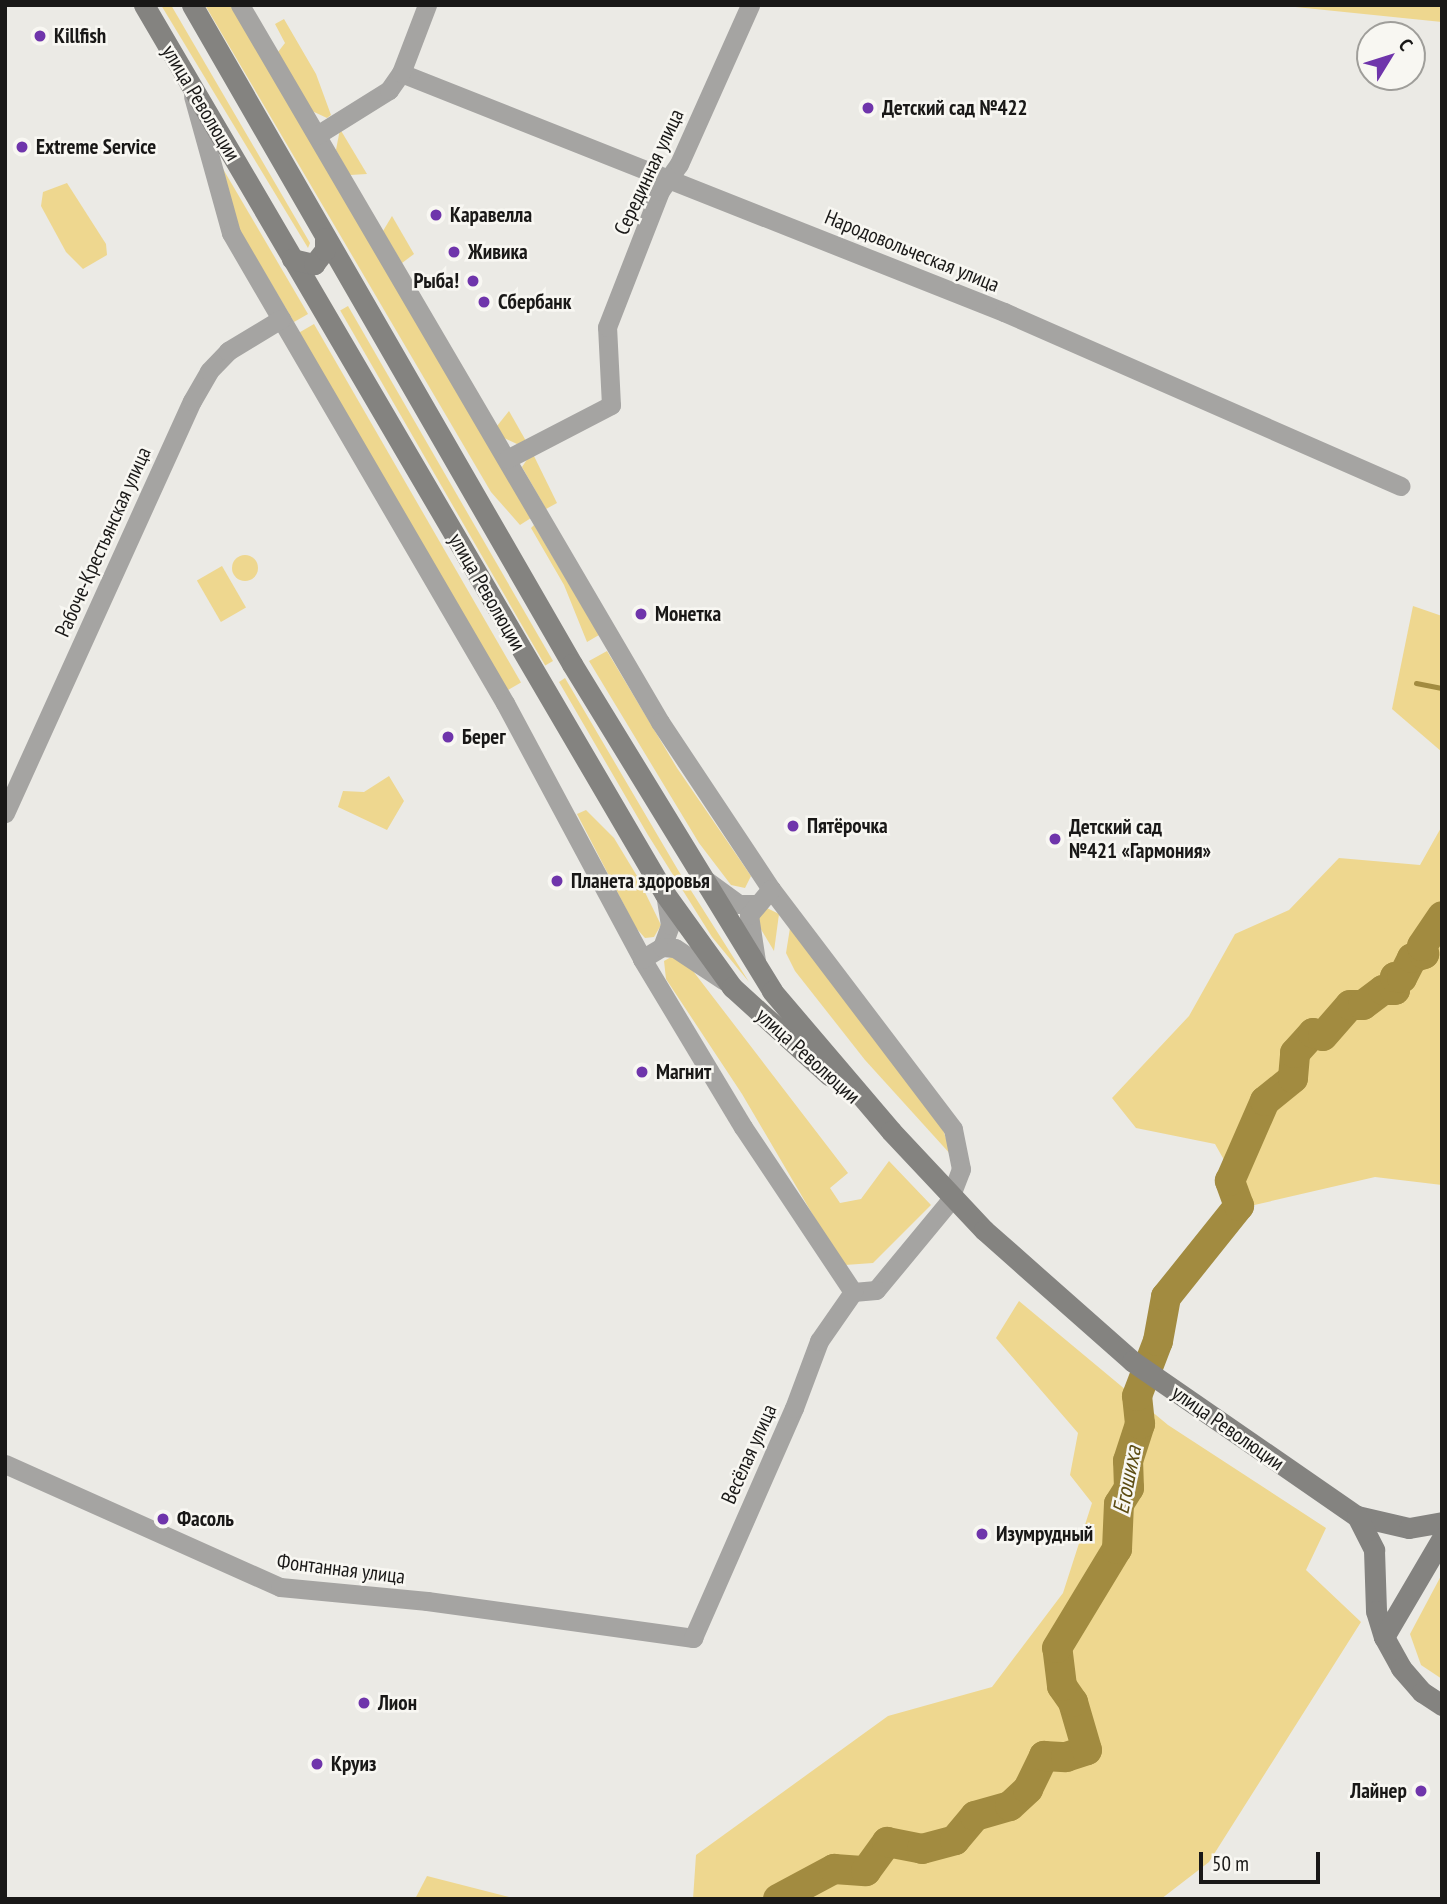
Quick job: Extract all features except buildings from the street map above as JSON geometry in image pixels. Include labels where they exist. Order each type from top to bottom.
[{"type":"main road","name":"улица Революции","points":[[144,5],[665,894],[732,987],[891,1131]]},
{"type":"main road","name":"улица Революции","points":[[192,5],[325,238],[695,869],[758,969],[891,1131],[984,1230],[1132,1361],[1357,1516],[1409,1528],[1442,1522]]},
{"type":"main road","points":[[292,258],[314,264],[325,250],[325,238]]},
{"type":"main road","name":"улица Революции","points":[[1357,1516],[1374,1550],[1376,1611],[1384,1637],[1401,1668],[1422,1692],[1442,1705]]},
{"type":"main road","points":[[1384,1637],[1442,1538]]},
{"type":"street","points":[[240,5],[660,722],[771,889],[902,1057],[959,1144],[961,1169],[948,1203],[876,1290],[853,1292]]},
{"type":"street","points":[[317,135],[389,90],[401,73],[427,5]]},
{"type":"street","name":"Серединная улица","points":[[507,459],[611,405],[607,327],[660,191],[669,179],[750,5]]},
{"type":"street","name":"Народовольческая улица","points":[[401,73],[1114,358],[1400,486]]},
{"type":"street","name":"улица Революции","points":[[191,88],[231,233],[506,703],[642,959],[743,1127],[853,1292]]},
{"type":"street","name":"Рабоче-Крестьянская улица","points":[[5,813],[198,391],[228,351],[281,320]]},
{"type":"street","points":[[695,869],[720,894],[738,904],[754,904]]},
{"type":"street","points":[[758,969],[750,939],[749,915],[754,904],[771,889]]},
{"type":"street","points":[[642,959],[662,947],[670,925],[665,894]]},
{"type":"street","points":[[662,947],[692,957],[732,987]]},
{"type":"street","name":"Весёлая улица","points":[[693,1638],[794,1408],[819,1341],[853,1292]]},
{"type":"street","name":"Фонтанная улица","points":[[5,1464],[280,1587],[427,1601],[693,1638]]},
{"type":"shaded area","points":[[161,5],[171,5],[310,243],[308,248]]},
{"type":"shaded area","points":[[205,5],[231,5],[531,518],[520,525],[491,492]]},
{"type":"shaded area","points":[[1276,5],[1442,5],[1442,22]]},
{"type":"shaded area","points":[[284,19],[316,74],[331,115],[327,118],[312,111],[278,52],[285,43],[275,24]]},
{"type":"shaded area","points":[[340,129],[367,174],[350,175],[336,150]]},
{"type":"shaded area","points":[[216,157],[308,314],[294,322],[236,224]]},
{"type":"shaded area","points":[[67,183],[106,244],[107,255],[83,269],[66,252],[41,206],[43,192]]},
{"type":"shaded area","points":[[392,216],[414,254],[402,263],[383,231]]},
{"type":"shaded area","points":[[348,306],[553,661],[545,666],[340,310]]},
{"type":"shaded area","points":[[314,324],[521,683],[506,691],[299,332]]},
{"type":"shaded area","points":[[509,411],[526,441],[517,444],[504,438],[497,426]]},
{"type":"shaded area","points":[[532,452],[557,503],[546,509],[522,467]]},
{"type":"shaded area","points":[[534,525],[599,635],[587,642],[564,585],[531,528]]},
{"type":"shaded area","points":[[245,555],[254,559],[258,568],[254,577],[245,581],[236,577],[232,568],[236,559]]},
{"type":"shaded area","points":[[222,566],[246,608],[221,622],[197,580]]},
{"type":"shaded area","points":[[1413,606],[1442,616],[1442,752],[1392,709]]},
{"type":"shaded area","points":[[607,651],[677,768],[751,876],[745,888],[731,885],[699,843],[589,661]]},
{"type":"shaded area","points":[[565,678],[678,870],[749,982],[712,937],[648,835],[559,682]]},
{"type":"shaded area","points":[[389,776],[404,801],[387,830],[338,807],[343,791],[364,792]]},
{"type":"shaded area","points":[[586,810],[614,838],[637,876],[661,925],[654,937],[645,938],[636,928],[577,814]]},
{"type":"shaded area","points":[[1442,826],[1442,1185],[1375,1177],[1250,1206],[1215,1144],[1136,1128],[1112,1098],[1189,1016],[1235,934],[1289,910],[1339,858],[1420,865]]},
{"type":"shaded area","points":[[767,908],[779,914],[774,951],[759,926],[759,913]]},
{"type":"shaded area","points":[[790,928],[941,1124],[952,1156],[865,1060],[795,971],[786,953]]},
{"type":"shaded area","points":[[671,957],[682,958],[693,971],[848,1173],[830,1188],[840,1203],[861,1199],[889,1161],[931,1205],[873,1263],[845,1265],[830,1244],[742,1094],[666,979],[664,961]]},
{"type":"shaded area","points":[[1019,1301],[1168,1425],[1326,1528],[1306,1570],[1361,1622],[1209,1862],[1161,1899],[693,1899],[696,1855],[888,1716],[992,1687],[1063,1593],[1092,1503],[1070,1475],[1078,1433],[996,1338]]},
{"type":"shaded area","points":[[1442,1574],[1442,1679],[1421,1665],[1410,1634]]},
{"type":"shaded area","points":[[427,1876],[517,1899],[415,1899]]},
{"type":"waterway","points":[[1416,683],[1442,688]]},
{"type":"waterway","name":"Егошиха","points":[[778,1899],[834,1869],[866,1871],[887,1842],[922,1849],[955,1840],[975,1816],[1010,1806],[1028,1789],[1044,1756],[1066,1757],[1087,1750],[1073,1702],[1062,1686],[1057,1648],[1117,1549],[1119,1504],[1129,1488],[1128,1461],[1140,1424],[1137,1396],[1158,1341],[1166,1297],[1239,1206],[1230,1181],[1265,1101],[1293,1078],[1295,1053],[1313,1033],[1323,1036],[1350,1005],[1363,1005],[1383,990],[1395,990],[1395,977],[1402,978],[1412,958],[1424,954],[1422,946],[1442,916]]},
{"type":"waterway","points":[[807,1887],[810,1899]]},
{"type":"place","name":"Killfish","points":[[40,36]]},
{"type":"place","name":"Детский сад №422","points":[[868,108]]},
{"type":"place","name":"Extreme Service","points":[[22,147]]},
{"type":"place","name":"Каравелла","points":[[436,215]]},
{"type":"place","name":"Живика","points":[[454,252]]},
{"type":"place","name":"Рыба!","points":[[473,281]]},
{"type":"place","name":"Сбербанк","points":[[484,302]]},
{"type":"place","name":"Монетка","points":[[641,614]]},
{"type":"place","name":"Берег","points":[[448,737]]},
{"type":"place","name":"Пятёрочка","points":[[793,826]]},
{"type":"place","name":"Детский сад №421 «Гармония»","points":[[1055,839]]},
{"type":"place","name":"Планета здоровья","points":[[557,881]]},
{"type":"place","name":"Магнит","points":[[642,1072]]},
{"type":"place","name":"Фасоль","points":[[163,1519]]},
{"type":"place","name":"Изумрудный","points":[[982,1534]]},
{"type":"place","name":"Лион","points":[[364,1703]]},
{"type":"place","name":"Круиз","points":[[317,1764]]},
{"type":"place","name":"Лайнер","points":[[1421,1791]]}]
